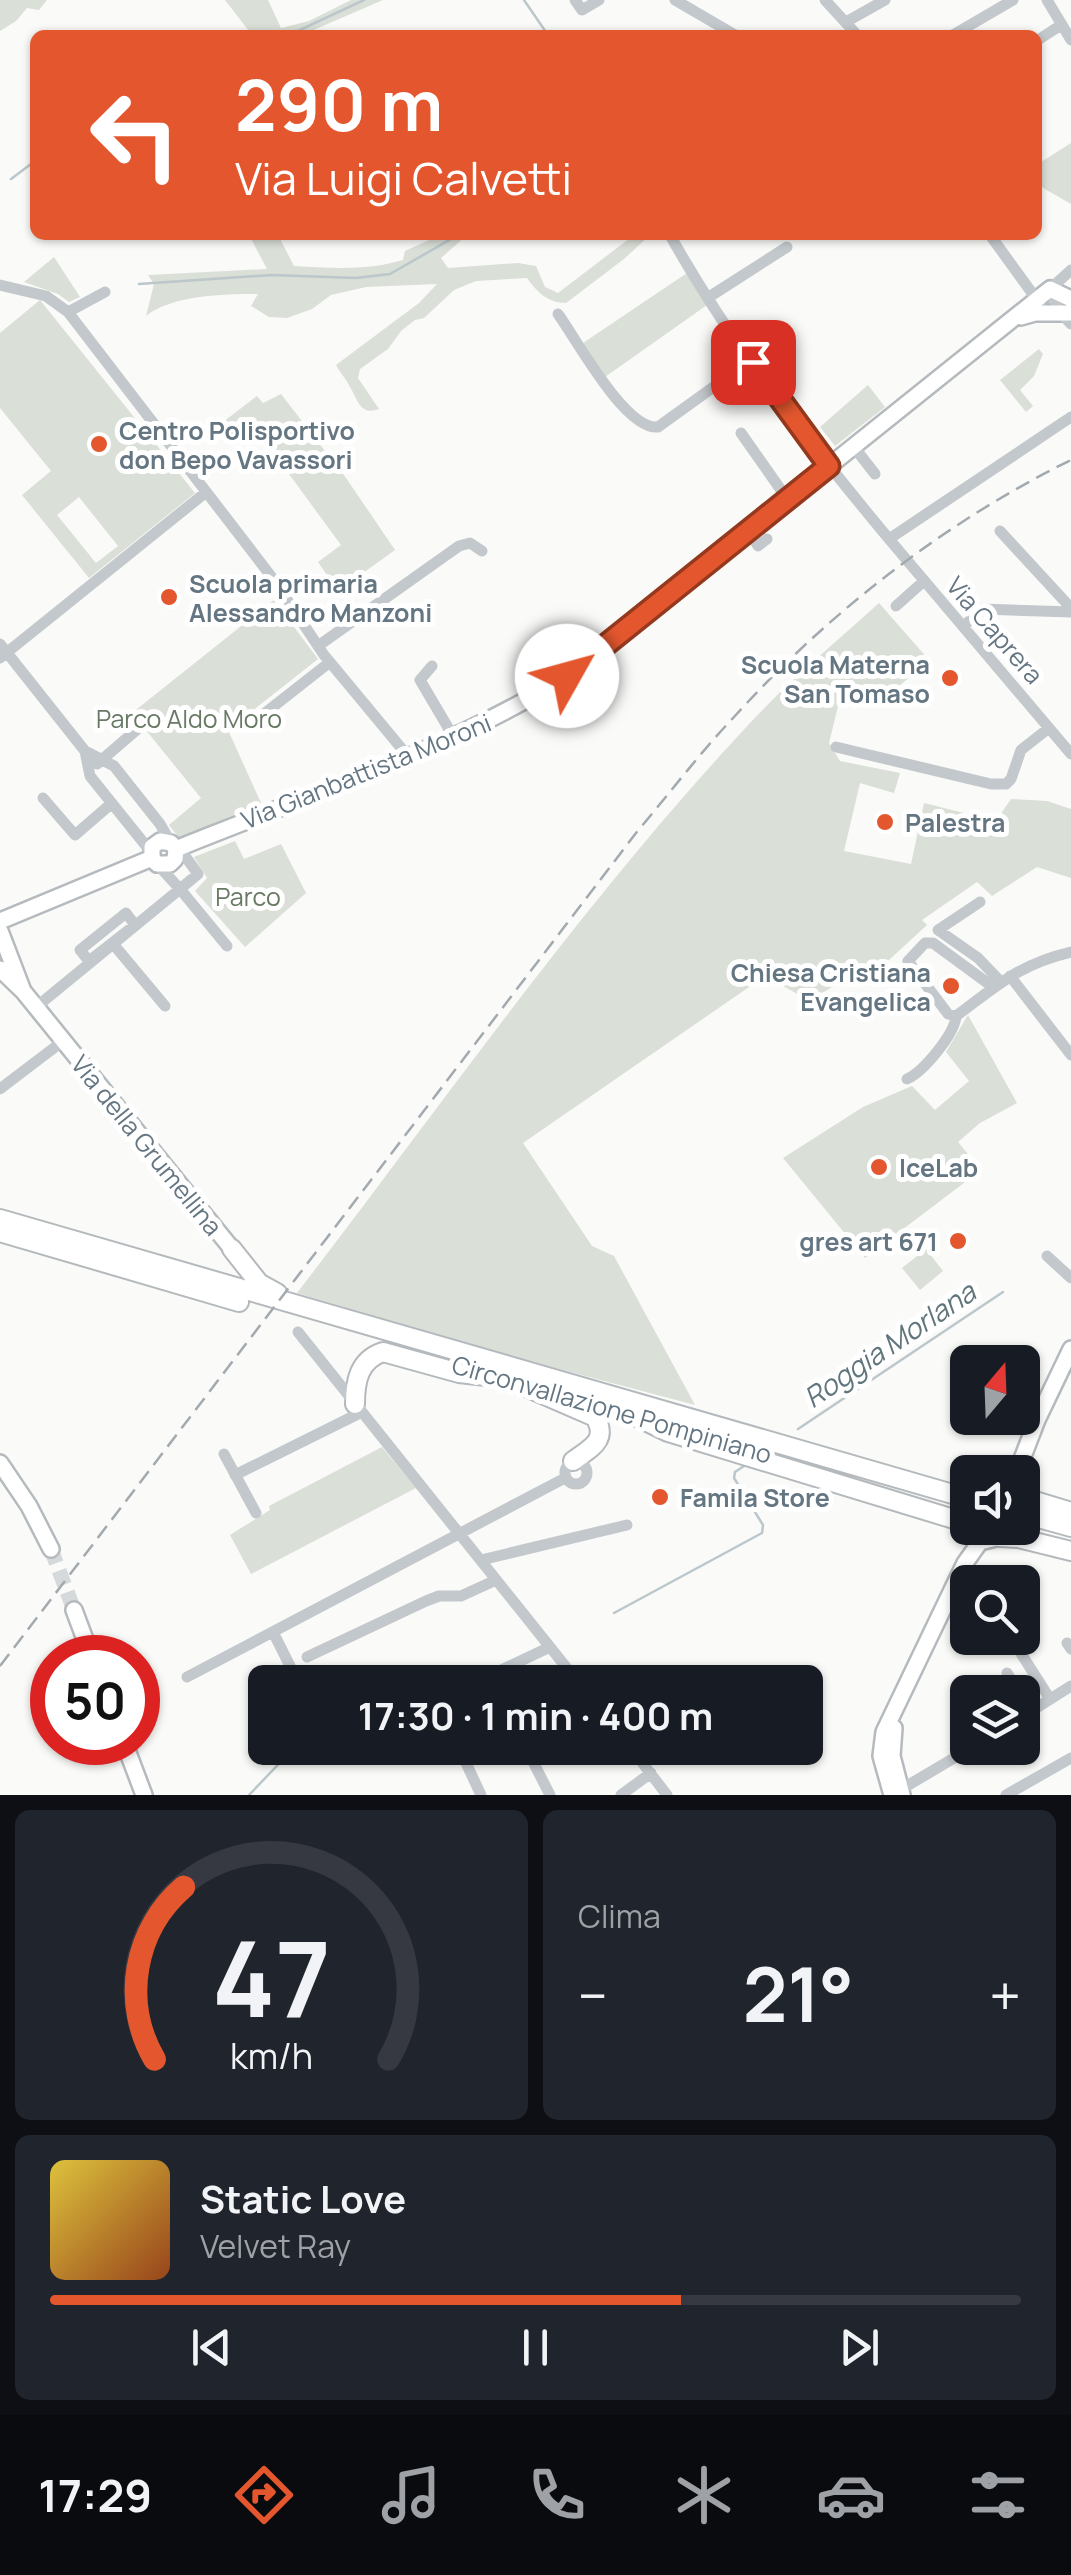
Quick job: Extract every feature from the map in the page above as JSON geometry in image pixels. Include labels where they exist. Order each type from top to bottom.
[{"type":"highway","points":[[0,1219],[158,1265],[274,1306]]},
{"type":"highway","points":[[0,1232],[274,1306]]},
{"type":"highway","points":[[158,1265],[172,1262],[216,1274],[230,1264],[232,1249]]},
{"type":"highway","points":[[232,1249],[259,1283],[272,1292],[370,1320],[392,1334]]},
{"type":"highway","name":"Circonvallazione Pompiniano","points":[[274,1306],[392,1334],[664,1411],[723,1419],[950,1485]]},
{"type":"highway","name":"Circonvallazione Pompiniano","points":[[274,1306],[505,1378],[950,1505]]},
{"type":"highway","points":[[358,1408],[347,1381],[383,1352],[459,1373],[505,1378],[595,1417],[601,1433],[597,1444],[569,1470]]},
{"type":"highway","points":[[1040,1503],[1071,1512]]},
{"type":"highway","points":[[1040,1529],[1071,1527]]},
{"type":"highway","points":[[1040,1535],[1071,1540]]},
{"type":"highway","points":[[1040,1543],[1071,1551]]},
{"type":"main road","name":"Via Gianbattista Moroni","points":[[0,922],[153,858],[170,864],[174,848],[497,716],[567,676],[756,543],[788,500],[1008,319],[1058,303]]},
{"type":"main road","name":"Via della Grumellina","points":[[0,931],[23,991]]},
{"type":"main road","name":"Via della Grumellina","points":[[0,970],[23,991],[232,1249]]},
{"type":"main road","points":[[1021,1455],[1069,1361]]},
{"type":"main road","points":[[0,1463],[29,1506],[51,1549]]},
{"type":"main road","points":[[965,1545],[965,1563]]},
{"type":"main road","points":[[898,1793],[891,1745],[900,1700],[965,1563],[978,1545]]},
{"type":"main road","points":[[74,1610],[83,1635]]},
{"type":"main road","points":[[133,1765],[144,1795]]},
{"type":"street","points":[[575,0],[582,10],[598,0]]},
{"type":"street","points":[[675,0],[726,30]]},
{"type":"street","points":[[825,0],[853,30]]},
{"type":"street","points":[[846,22],[885,0]]},
{"type":"street","points":[[962,30],[1013,0]]},
{"type":"street","points":[[1046,0],[1071,40]]},
{"type":"street","points":[[1042,37],[1061,24]]},
{"type":"street","name":"Via Caprera","points":[[673,240],[753,362],[829,466],[1071,754]]},
{"type":"street","points":[[995,240],[1058,303],[1071,324]]},
{"type":"street","points":[[710,298],[787,246]]},
{"type":"street","points":[[1058,303],[1069,272]]},
{"type":"street","points":[[1058,303],[1069,272]]},
{"type":"street","points":[[0,285],[46,296],[68,312],[274,580],[330,662],[407,755]]},
{"type":"street","points":[[68,312],[105,292]]},
{"type":"street","points":[[558,314],[626,412],[649,428],[658,427],[753,362]]},
{"type":"street","points":[[889,538],[1071,417]]},
{"type":"street","points":[[741,433],[788,500]]},
{"type":"street","points":[[854,447],[875,474]]},
{"type":"street","points":[[36,1008],[198,874],[114,766],[85,751],[2,651],[36,629],[205,493]]},
{"type":"street","points":[[965,625],[982,609],[1058,613],[1070,610],[1000,531]]},
{"type":"street","points":[[318,646],[459,546],[470,543],[482,551]]},
{"type":"street","name":"Via Caprera","points":[[896,606],[924,580]]},
{"type":"street","points":[[255,722],[330,662]]},
{"type":"street","name":"Via Gianbattista Moroni","points":[[432,666],[420,680],[451,733]]},
{"type":"street","points":[[90,776],[103,759],[142,726]]},
{"type":"street","points":[[836,747],[991,784],[1006,784],[1020,750],[1049,728]]},
{"type":"street","points":[[85,751],[90,776],[228,946]]},
{"type":"street","points":[[43,798],[75,835],[116,809],[134,810],[139,800]]},
{"type":"street","points":[[980,902],[938,930],[978,958],[1071,1055]]},
{"type":"street","points":[[126,913],[135,924],[89,962],[80,950],[126,913]]},
{"type":"street","points":[[956,1016],[948,1014],[908,961],[925,943],[932,942],[1002,982]]},
{"type":"street","points":[[114,944],[165,1006]]},
{"type":"street","points":[[907,1080],[924,1068],[955,1026],[956,1016],[1033,962],[1071,952]]},
{"type":"street","name":"Via della Grumellina","points":[[0,1089],[63,1041]]},
{"type":"street","points":[[1047,1256],[1071,1278]]},
{"type":"street","points":[[298,1332],[347,1381]]},
{"type":"street","points":[[235,1475],[358,1408],[564,1665]]},
{"type":"street","points":[[224,1454],[256,1513]]},
{"type":"street","points":[[187,1677],[460,1535],[569,1470]]},
{"type":"street","points":[[480,1560],[626,1524]]},
{"type":"street","points":[[307,1657],[426,1601],[439,1596],[461,1596],[496,1580]]},
{"type":"street","points":[[273,1632],[290,1665]]},
{"type":"street","points":[[512,1665],[550,1647]]},
{"type":"street","points":[[1023,1655],[1050,1700]]},
{"type":"street","points":[[1040,1706],[1071,1686]]},
{"type":"street","points":[[1006,1795],[1071,1758]]},
{"type":"street","points":[[898,1793],[950,1761]]},
{"type":"street","points":[[467,1765],[481,1795]]},
{"type":"street","points":[[535,1765],[550,1795]]},
{"type":"street","points":[[644,1765],[666,1795]]},
{"type":"street","points":[[621,1795],[650,1772]]},
{"type":"green space","points":[[0,0],[47,0],[39,10],[27,8],[0,31]]},
{"type":"green space","points":[[225,0],[268,0],[281,28],[309,21],[351,0],[383,0],[314,30],[248,30]]},
{"type":"green space","points":[[1071,143],[1071,204],[1042,187],[1042,161]]},
{"type":"green space","points":[[252,240],[281,240],[294,266],[336,268],[403,260],[405,251],[429,240],[461,240],[441,258],[448,268],[518,263],[536,266],[545,287],[558,293],[627,240],[645,240],[566,303],[544,296],[527,278],[476,281],[454,290],[360,369],[358,378],[379,409],[373,411],[360,406],[336,365],[419,303],[437,284],[366,287],[331,295],[312,309],[287,318],[269,317],[251,306],[258,294],[184,300],[146,316],[154,284],[148,275],[267,269]]},
{"type":"green space","points":[[54,257],[80,297],[69,302],[24,282]]},
{"type":"green space","points":[[687,273],[707,305],[605,377],[583,343]]},
{"type":"green space","points":[[40,300],[195,493],[89,578],[22,495],[51,471],[0,408],[0,333]],"holes":[[[79,497],[118,546],[96,563],[57,515]]]},
{"type":"green space","points":[[1039,349],[1043,354],[1034,376],[1020,390],[1033,406],[1026,412],[1000,380]]},
{"type":"green space","points":[[868,385],[885,407],[835,446],[820,427]]},
{"type":"green space","points":[[281,394],[395,550],[338,591],[318,562],[341,545],[256,429],[236,441],[223,422],[257,396],[263,403]]},
{"type":"green space","name":"Parco Aldo Moro","points":[[274,600],[318,659],[228,730],[261,803],[179,838],[169,825],[201,798],[132,713]]},
{"type":"green space","points":[[879,603],[929,660],[882,701],[843,686],[829,743],[840,761],[900,773],[894,793],[860,783],[844,851],[911,864],[924,803],[996,821],[1011,799],[1047,801],[1071,809],[1071,878],[1037,867],[992,896],[977,882],[922,920],[927,925],[877,971],[860,969],[810,1001],[765,976],[523,1143],[592,1246],[614,1256],[695,1405],[502,1354],[297,1293],[630,859],[766,706]]},
{"type":"green space","name":"Parco","points":[[235,841],[244,859],[281,844],[306,893],[245,947],[195,891],[207,878],[194,857]]},
{"type":"green space","points":[[968,1015],[1017,1103],[980,1123],[958,1142],[981,1170],[865,1258],[783,1158],[863,1107],[912,1086],[935,1110],[969,1081],[946,1052]]},
{"type":"green space","points":[[926,1249],[943,1271],[920,1290],[902,1268]]},
{"type":"green space","points":[[382,1447],[416,1488],[251,1574],[230,1535],[270,1510],[269,1506]]},
{"type":"waterway","points":[[300,30],[364,0]]},
{"type":"waterway","points":[[524,0],[545,30]]},
{"type":"waterway","points":[[11,179],[30,165]]},
{"type":"waterway","points":[[139,284],[272,275],[356,278],[390,274],[449,240]]},
{"type":"waterway","name":"Roggia Morlana","points":[[798,1429],[1003,1292]]},
{"type":"waterway","name":"Roggia Morlana","points":[[614,1613],[762,1533],[763,1525],[734,1478],[735,1472],[747,1464]]},
{"type":"waterway","name":"Roggia Morlana","points":[[249,1795],[278,1765]]},
{"type":"tunnel","points":[[51,1549],[74,1610]]},
{"type":"railway","points":[[0,1666],[636,833],[721,731],[809,642],[890,573],[978,512],[1071,460]]},
{"type":"place","name":"Centro Polisportivo don Bepo Vavassori","points":[[99,444]]},
{"type":"place","name":"Scuola primaria Alessandro Manzoni","points":[[169,597]]},
{"type":"place","name":"Scuola Materna San Tomaso","points":[[950,678]]},
{"type":"place","name":"Palestra","points":[[885,822]]},
{"type":"place","name":"Chiesa Cristiana Evangelica","points":[[951,986]]},
{"type":"place","name":"IceLab","points":[[879,1167]]},
{"type":"place","name":"gres art 671","points":[[958,1241]]},
{"type":"place","name":"Famila Store","points":[[660,1497]]},
{"type":"route","points":[[567,676],[829,466],[753,362]]}]
